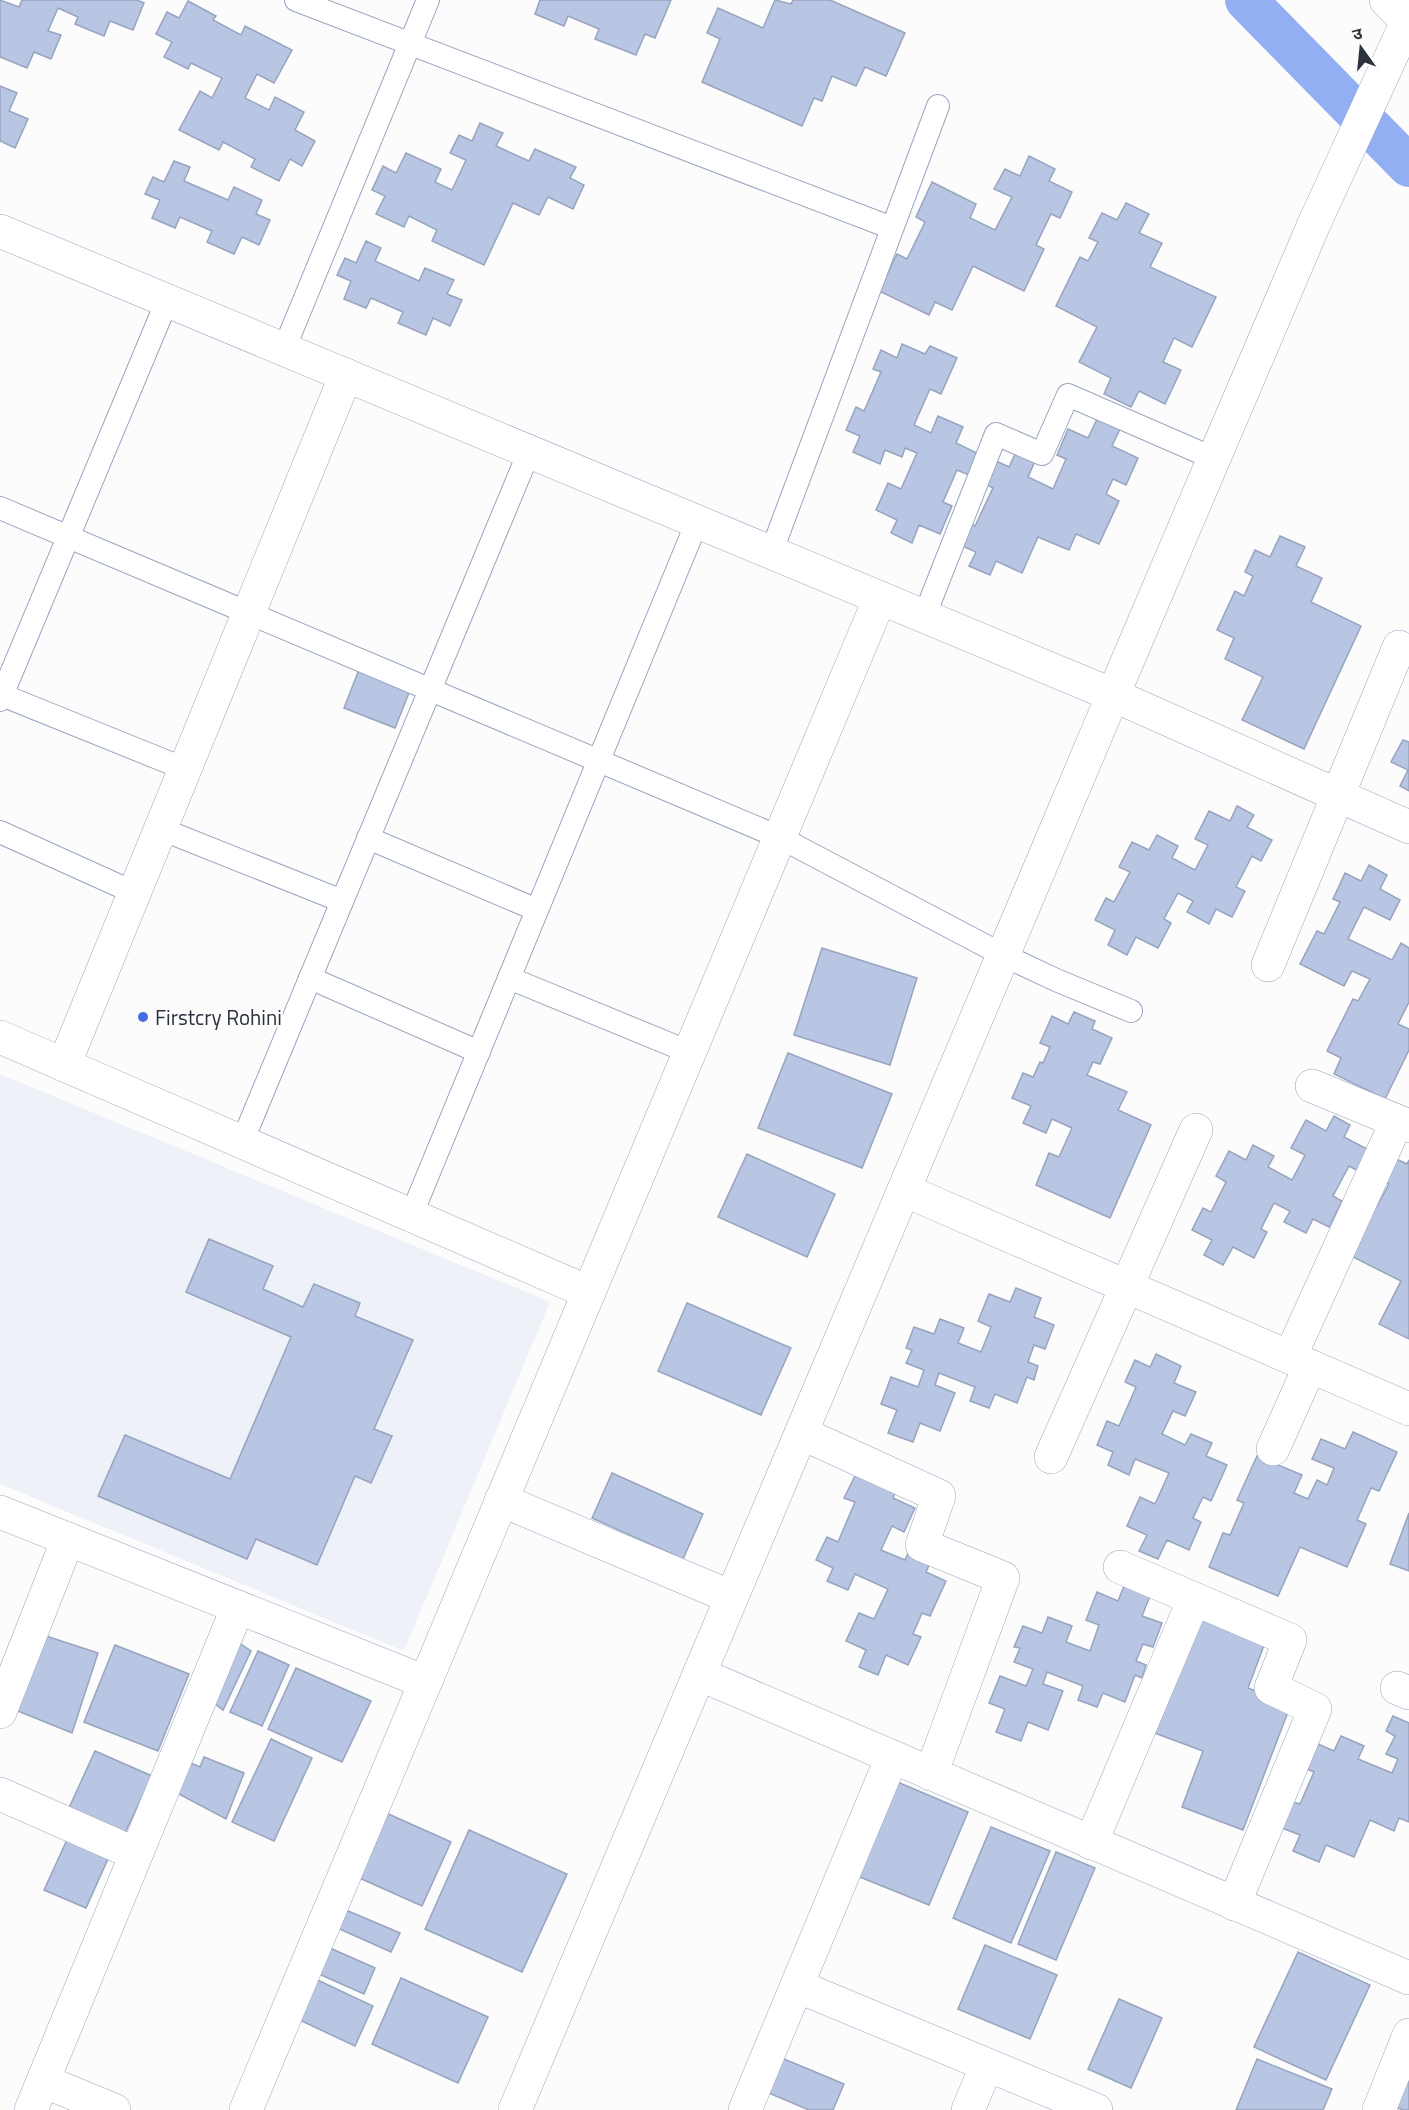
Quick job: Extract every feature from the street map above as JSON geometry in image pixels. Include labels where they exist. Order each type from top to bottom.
[{"type":"street","points":[[515,2110],[1113,695],[1314,224],[1389,59],[1400,15]]},
{"type":"street","points":[[0,231],[1113,695],[1409,827]]},
{"type":"street","points":[[64,1065],[346,375]]},
{"type":"street","points":[[246,2110],[880,598]]},
{"type":"street","points":[[1268,965],[1399,647]]},
{"type":"street","points":[[0,1037],[588,1293]]},
{"type":"street","points":[[1273,1449],[1300,1361],[1403,1124],[1312,1086]]},
{"type":"street","points":[[1051,1457],[1196,1130]]},
{"type":"street","points":[[904,1190],[1409,1408]]},
{"type":"street","points":[[801,1433],[939,1496],[922,1545],[1003,1578],[931,1774]]},
{"type":"street","points":[[501,1500],[731,1597]]},
{"type":"street","points":[[0,1512],[425,1682]]},
{"type":"street","points":[[0,1712],[68,1539]]},
{"type":"street","points":[[1120,1567],[1290,1640],[1271,1688],[1315,1709],[1234,1904]]},
{"type":"street","points":[[1091,1843],[1194,1599]]},
{"type":"street","points":[[114,2110],[37,2096],[237,1607]]},
{"type":"street","points":[[699,1674],[1409,1978]]},
{"type":"street","points":[[744,2110],[892,1757]]},
{"type":"street","points":[[0,1794],[136,1854]]},
{"type":"street","points":[[797,1986],[1096,2110]]},
{"type":"street","points":[[1379,2110],[1409,2035]]},
{"type":"street","points":[[968,2110],[987,2065]]},
{"type":"lane","points":[[296,0],[892,228]]},
{"type":"lane","points":[[284,350],[428,0]]},
{"type":"lane","points":[[771,553],[938,106]]},
{"type":"lane","points":[[167,301],[1,698],[185,769]]},
{"type":"lane","points":[[924,617],[996,434],[1042,454],[1068,394],[1215,459]]},
{"type":"lane","points":[[242,1142],[529,452]]},
{"type":"lane","points":[[0,508],[779,837],[1003,955],[1131,1011]]},
{"type":"lane","points":[[411,1216],[697,522]]},
{"type":"lane","points":[[161,829],[342,901]]},
{"type":"lane","points":[[0,832],[135,893]]},
{"type":"lane","points":[[368,838],[537,910]]},
{"type":"lane","points":[[310,978],[478,1052]]},
{"type":"lane","points":[[509,978],[689,1052]]},
{"type":"shaded area","points":[[0,1074],[550,1302],[404,1651],[0,1484]]},
{"type":"building","points":[[0,0],[19,7],[22,0],[137,0],[144,3],[133,30],[110,21],[104,36],[75,24],[78,17],[58,8],[48,31],[61,35],[51,59],[34,52],[27,68],[0,57]]},
{"type":"building","points":[[540,0],[671,0],[655,38],[645,34],[636,55],[595,39],[599,29],[568,16],[564,26],[535,14]]},
{"type":"building","points":[[775,0],[791,4],[793,0],[830,0],[905,33],[886,76],[865,67],[856,86],[832,76],[822,101],[814,98],[802,126],[702,82],[720,39],[707,33],[718,8],[763,28]]},
{"type":"building","points":[[188,1],[216,16],[213,20],[241,35],[245,26],[292,50],[274,83],[257,74],[245,98],[269,110],[275,97],[304,112],[295,130],[315,141],[302,166],[290,159],[279,181],[251,167],[255,159],[223,142],[219,150],[179,130],[200,91],[212,98],[222,78],[191,63],[188,69],[164,57],[172,42],[156,34],[167,12],[179,18]]},
{"type":"building","points":[[0,86],[17,93],[9,111],[28,119],[15,148],[0,141]]},
{"type":"building","points":[[480,123],[503,133],[496,146],[529,161],[535,149],[576,167],[570,178],[584,185],[573,209],[548,197],[539,215],[513,203],[484,265],[432,241],[437,230],[409,216],[404,227],[376,214],[385,196],[372,190],[383,166],[396,173],[406,153],[441,169],[435,182],[452,190],[466,160],[450,153],[459,135],[472,141]]},
{"type":"building","points":[[1029,156],[1055,169],[1049,181],[1072,192],[1060,218],[1051,214],[1036,245],[1044,249],[1024,291],[973,266],[952,310],[935,302],[929,315],[879,291],[897,254],[907,259],[925,222],[916,217],[932,182],[976,204],[970,218],[995,230],[1012,197],[994,189],[1005,169],[1020,176]]},
{"type":"building","points":[[174,161],[190,167],[184,181],[228,200],[234,187],[262,200],[256,214],[270,220],[259,245],[242,237],[234,254],[207,242],[212,231],[180,217],[175,228],[152,218],[160,200],[145,194],[153,177],[164,182]]},
{"type":"building","points":[[1126,203],[1149,214],[1139,233],[1162,243],[1150,267],[1216,297],[1192,347],[1174,338],[1163,362],[1181,370],[1165,404],[1139,391],[1131,407],[1104,394],[1111,378],[1079,362],[1097,327],[1056,306],[1080,257],[1088,261],[1098,242],[1089,238],[1102,213],[1117,220]]},
{"type":"building","points":[[366,241],[381,248],[375,261],[419,281],[425,268],[454,280],[447,294],[462,300],[450,326],[433,318],[426,335],[398,323],[403,312],[371,298],[366,308],[344,299],[351,281],[337,275],[345,258],[356,263]]},
{"type":"building","points":[[902,344],[925,354],[930,346],[957,358],[941,394],[930,389],[914,425],[931,433],[938,416],[963,427],[956,443],[979,454],[969,475],[957,470],[943,502],[952,506],[940,534],[919,525],[912,543],[891,533],[897,520],[876,510],[888,483],[901,489],[917,453],[905,448],[902,457],[885,450],[880,464],[853,452],[860,436],[846,430],[856,407],[864,411],[881,372],[873,369],[881,350],[897,358]]},
{"type":"building","points":[[1099,415],[1122,425],[1112,446],[1138,458],[1126,485],[1113,479],[1106,494],[1119,501],[1099,544],[1076,534],[1069,550],[1038,537],[1022,573],[996,561],[990,575],[969,566],[976,552],[958,544],[968,522],[975,526],[993,488],[985,484],[996,461],[1009,467],[1017,450],[1036,459],[1028,477],[1053,489],[1066,459],[1057,455],[1068,429],[1088,438]]},
{"type":"building","points":[[1280,536],[1305,547],[1296,566],[1322,578],[1311,602],[1361,626],[1304,749],[1242,720],[1263,677],[1225,659],[1234,638],[1217,630],[1235,591],[1244,596],[1253,576],[1245,572],[1255,550],[1270,557]]},
{"type":"building","points":[[360,667],[411,688],[395,728],[344,708]]},
{"type":"building","points":[[1403,740],[1409,742],[1409,791],[1400,786],[1408,770],[1391,762]]},
{"type":"building","points":[[1237,806],[1254,815],[1247,827],[1272,840],[1261,861],[1252,856],[1236,887],[1245,891],[1232,917],[1216,909],[1209,924],[1187,912],[1193,901],[1178,893],[1164,919],[1171,923],[1158,948],[1136,937],[1127,955],[1108,945],[1115,930],[1095,920],[1106,898],[1114,902],[1130,872],[1119,867],[1132,842],[1149,850],[1157,835],[1178,846],[1172,858],[1195,870],[1208,845],[1195,839],[1209,811],[1230,821]]},
{"type":"building","points":[[1369,865],[1387,875],[1380,889],[1400,900],[1390,920],[1364,907],[1348,939],[1392,960],[1401,943],[1409,948],[1409,1002],[1398,1024],[1409,1029],[1409,1050],[1385,1099],[1334,1074],[1341,1058],[1327,1051],[1353,999],[1358,1001],[1370,979],[1352,971],[1344,986],[1300,964],[1317,931],[1324,934],[1340,902],[1333,899],[1345,873],[1361,881]]},
{"type":"building","points":[[822,948],[917,978],[890,1065],[794,1035]]},
{"type":"building","points":[[1074,1012],[1095,1021],[1092,1029],[1112,1038],[1100,1064],[1093,1062],[1087,1075],[1127,1092],[1118,1110],[1151,1125],[1110,1218],[1036,1185],[1049,1153],[1059,1157],[1072,1128],[1052,1119],[1046,1133],[1023,1123],[1031,1106],[1012,1098],[1023,1073],[1033,1077],[1040,1062],[1043,1063],[1050,1047],[1040,1043],[1052,1016],[1068,1024]]},
{"type":"building","points":[[788,1053],[892,1094],[862,1168],[758,1128]]},
{"type":"building","points":[[1334,1116],[1350,1125],[1344,1137],[1369,1150],[1358,1171],[1349,1166],[1333,1196],[1342,1201],[1329,1227],[1313,1219],[1306,1233],[1284,1222],[1290,1211],[1274,1203],[1261,1229],[1267,1232],[1254,1258],[1233,1247],[1223,1265],[1204,1255],[1212,1240],[1192,1230],[1203,1208],[1211,1212],[1226,1182],[1216,1176],[1229,1151],[1246,1160],[1253,1145],[1274,1156],[1268,1167],[1292,1180],[1305,1155],[1291,1148],[1306,1120],[1326,1131]]},
{"type":"building","points":[[747,1154],[835,1194],[807,1257],[718,1217]]},
{"type":"building","points":[[1394,1158],[1407,1164],[1409,1160],[1409,1339],[1379,1324],[1401,1281],[1345,1253],[1371,1202],[1377,1206],[1389,1184],[1382,1180]]},
{"type":"building","points":[[209,1239],[273,1266],[263,1289],[303,1307],[314,1284],[360,1303],[355,1316],[413,1340],[374,1429],[392,1436],[371,1483],[355,1476],[317,1565],[256,1539],[247,1559],[98,1496],[125,1435],[230,1479],[291,1337],[186,1292]]},
{"type":"building","points":[[1016,1288],[1041,1298],[1034,1317],[1054,1325],[1045,1349],[1034,1345],[1028,1362],[1038,1366],[1034,1380],[1027,1377],[1017,1403],[995,1394],[989,1408],[970,1401],[975,1387],[939,1373],[935,1385],[955,1393],[940,1431],[920,1423],[913,1442],[888,1433],[897,1410],[881,1404],[891,1377],[918,1387],[924,1370],[906,1363],[912,1350],[906,1348],[914,1327],[934,1334],[940,1319],[964,1328],[958,1343],[981,1352],[991,1327],[978,1321],[989,1294],[1010,1302]]},
{"type":"building","points":[[687,1303],[791,1348],[761,1415],[658,1371]]},
{"type":"building","points":[[1156,1354],[1181,1366],[1174,1383],[1196,1392],[1185,1416],[1173,1411],[1162,1434],[1185,1445],[1191,1434],[1212,1443],[1206,1456],[1227,1465],[1211,1501],[1203,1497],[1193,1518],[1201,1522],[1189,1550],[1167,1540],[1158,1559],[1139,1551],[1147,1535],[1127,1526],[1140,1497],[1155,1504],[1169,1473],[1135,1459],[1129,1475],[1108,1465],[1113,1452],[1097,1445],[1107,1421],[1119,1426],[1136,1387],[1125,1382],[1135,1360],[1150,1367]]},
{"type":"building","points":[[1353,1432],[1397,1452],[1379,1491],[1371,1488],[1357,1520],[1366,1524],[1347,1567],[1300,1547],[1278,1596],[1209,1567],[1223,1533],[1230,1535],[1244,1503],[1237,1500],[1257,1456],[1302,1475],[1294,1493],[1308,1499],[1317,1480],[1327,1485],[1334,1468],[1312,1459],[1321,1439],[1345,1449]]},
{"type":"building","points":[[612,1473],[703,1514],[683,1559],[592,1518]]},
{"type":"building","points":[[855,1476],[900,1481],[893,1498],[915,1508],[904,1532],[892,1526],[881,1550],[905,1560],[910,1549],[932,1559],[926,1572],[946,1581],[930,1616],[922,1613],[913,1634],[921,1637],[908,1665],[886,1655],[878,1675],[859,1667],[866,1650],[846,1641],[859,1613],[874,1619],[888,1589],[855,1574],[848,1590],[827,1581],[833,1568],[816,1560],[827,1537],[838,1542],[855,1502],[844,1498]]},
{"type":"building","points":[[1409,1513],[1409,1571],[1390,1564]]},
{"type":"building","points":[[1124,1586],[1150,1596],[1142,1616],[1162,1623],[1153,1647],[1143,1644],[1136,1661],[1146,1665],[1142,1678],[1135,1675],[1125,1702],[1103,1693],[1097,1707],[1078,1700],[1083,1686],[1047,1672],[1043,1684],[1063,1691],[1048,1730],[1028,1722],[1021,1741],[996,1732],[1005,1709],[989,1703],[1000,1676],[1026,1686],[1033,1669],[1014,1662],[1020,1648],[1014,1647],[1023,1626],[1042,1633],[1048,1617],[1072,1626],[1066,1642],[1090,1651],[1099,1625],[1086,1620],[1097,1592],[1118,1601]]},
{"type":"building","points":[[1201,1606],[1269,1632],[1248,1688],[1291,1704],[1243,1830],[1182,1807],[1203,1751],[1152,1732]]},
{"type":"building","points":[[43,1635],[98,1653],[72,1733],[18,1711]]},
{"type":"building","points":[[235,1640],[251,1651],[223,1710],[210,1700]]},
{"type":"building","points":[[115,1645],[189,1674],[158,1751],[84,1722]]},
{"type":"building","points":[[258,1651],[289,1665],[262,1726],[230,1712]]},
{"type":"building","points":[[296,1668],[371,1701],[342,1762],[268,1729]]},
{"type":"building","points":[[1393,1716],[1409,1723],[1409,1822],[1399,1818],[1394,1831],[1370,1820],[1354,1857],[1326,1845],[1319,1862],[1293,1851],[1300,1835],[1282,1828],[1293,1802],[1300,1804],[1314,1772],[1307,1769],[1318,1744],[1334,1751],[1341,1736],[1364,1746],[1358,1759],[1392,1773],[1398,1759],[1386,1754],[1395,1736],[1386,1731]]},
{"type":"building","points":[[271,1739],[312,1758],[274,1841],[232,1822]]},
{"type":"building","points":[[95,1751],[152,1776],[124,1835],[68,1810]]},
{"type":"building","points":[[204,1757],[244,1773],[226,1819],[173,1791],[184,1760],[200,1767]]},
{"type":"building","points":[[895,1781],[968,1812],[929,1905],[855,1875]]},
{"type":"building","points":[[384,1812],[451,1842],[422,1906],[355,1876]]},
{"type":"building","points":[[991,1827],[1050,1851],[1011,1943],[953,1918]]},
{"type":"building","points":[[469,1830],[567,1874],[522,1972],[425,1929]]},
{"type":"building","points":[[71,1831],[112,1850],[86,1908],[44,1890]]},
{"type":"building","points":[[1056,1852],[1095,1868],[1056,1960],[1018,1944]]},
{"type":"building","points":[[341,1908],[400,1933],[391,1952],[333,1926]]},
{"type":"building","points":[[321,1944],[375,1968],[364,1994],[310,1970]]},
{"type":"building","points":[[985,1945],[1057,1975],[1030,2039],[958,2009]]},
{"type":"building","points":[[1298,1952],[1370,1985],[1326,2080],[1254,2047]]},
{"type":"building","points":[[311,1977],[373,2006],[355,2046],[293,2017]]},
{"type":"building","points":[[401,1978],[488,2017],[458,2083],[372,2044]]},
{"type":"building","points":[[1119,1999],[1162,2018],[1131,2088],[1088,2069]]},
{"type":"building","points":[[772,2054],[844,2084],[833,2110],[809,2110],[757,2088]]},
{"type":"building","points":[[1257,2059],[1332,2089],[1323,2110],[1236,2110]]},
{"type":"building","points":[[1409,2061],[1409,2110],[1403,2110],[1391,2105]]},
{"type":"waterway","points":[[1246,0],[1409,166]]},
{"type":"place","name":"Firstcry Rohini","points":[[143,1017]]}]
